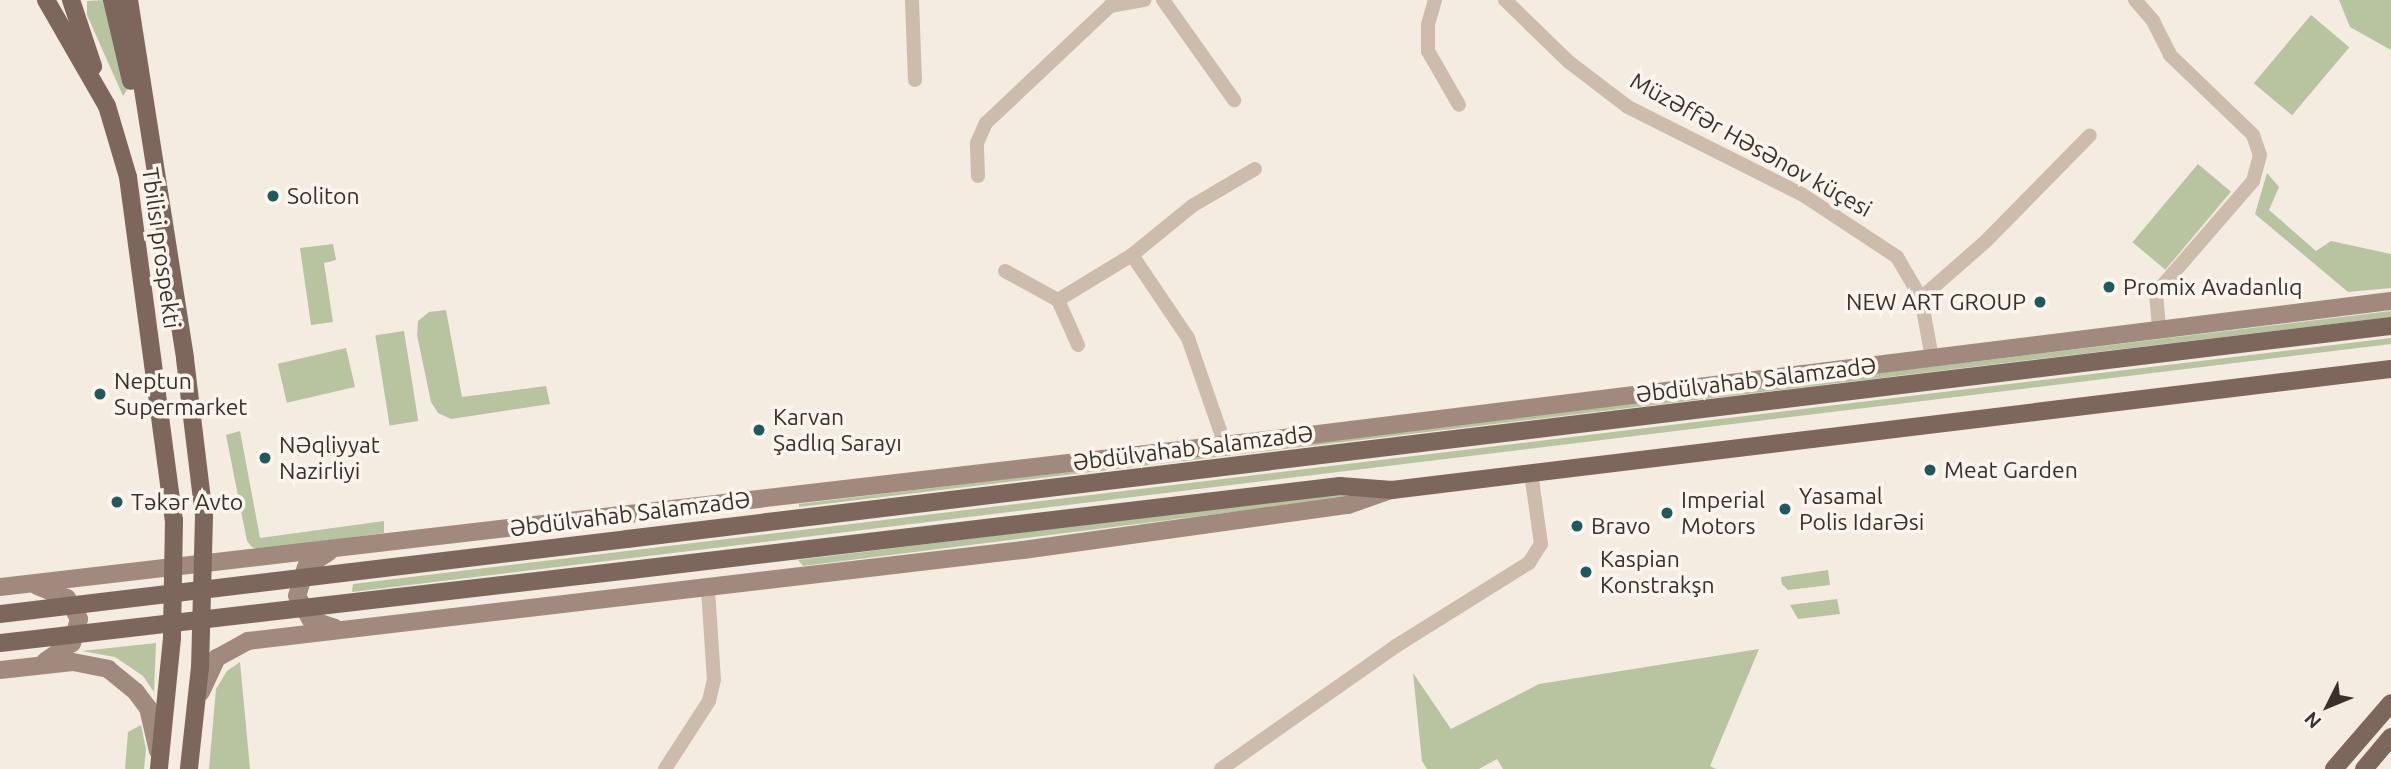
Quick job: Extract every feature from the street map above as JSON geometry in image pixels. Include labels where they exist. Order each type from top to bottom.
[{"type":"main road","name":"Tbilisi prospekti","points":[[46,0],[107,106],[128,177],[174,520],[176,568]]},
{"type":"main road","points":[[71,0],[107,106]]},
{"type":"main road","points":[[113,0],[138,114],[169,304],[186,359]]},
{"type":"main road","name":"Tbilisi prospekti","points":[[129,0],[186,359],[204,516],[206,565]]},
{"type":"main road","name":"Əbdülvahab Salamzadə","points":[[176,568],[1225,445],[2391,301]]},
{"type":"main road","name":"Əbdülvahab Salamzadə","points":[[0,614],[2391,326]]},
{"type":"main road","points":[[0,643],[1340,486],[1392,490],[2391,369]]},
{"type":"main road","points":[[197,706],[205,678],[229,648],[248,641],[708,590],[1348,505],[1392,490]]},
{"type":"main road","points":[[335,549],[306,567],[298,596],[311,620],[347,629]]},
{"type":"main road","points":[[189,769],[197,706],[206,565]]},
{"type":"main road","points":[[0,587],[176,568],[160,765]]},
{"type":"main road","points":[[30,584],[67,598],[79,619],[78,632],[65,651],[32,666]]},
{"type":"main road","points":[[0,670],[90,664],[121,677],[148,708],[160,765]]},
{"type":"main road","points":[[2334,769],[2391,703]]},
{"type":"main road","points":[[2364,769],[2391,737]]},
{"type":"street","points":[[912,0],[915,80]]},
{"type":"street","points":[[978,176],[977,143],[986,123],[1106,3],[1144,0]]},
{"type":"street","points":[[1163,0],[1234,100]]},
{"type":"street","points":[[1435,0],[1427,24],[1427,51],[1459,105]]},
{"type":"street","name":"Müzəffər Həsənov küçesi","points":[[1505,0],[1559,53],[1628,107],[1803,195],[1897,257],[1921,298],[1932,358]]},
{"type":"street","points":[[2135,0],[2152,21],[2170,55],[2253,135],[2260,155],[2253,181],[2156,293],[2159,328]]},
{"type":"street","points":[[1921,298],[1986,241],[2091,135]]},
{"type":"street","points":[[1058,300],[1132,255],[1192,206],[1255,169]]},
{"type":"street","points":[[1132,255],[1188,338],[1225,445]]},
{"type":"street","points":[[1005,271],[1058,300],[1078,345]]},
{"type":"street","points":[[1221,769],[1396,646],[1529,563],[1541,544],[1531,473]]},
{"type":"street","points":[[665,769],[709,701],[714,680],[708,590]]},
{"type":"green space","points":[[104,0],[128,88],[123,96],[87,15],[87,1]]},
{"type":"green space","points":[[2339,0],[2391,0],[2391,50],[2350,27]]},
{"type":"green space","points":[[2311,15],[2349,47],[2292,115],[2254,83]]},
{"type":"green space","points":[[2198,164],[2231,192],[2165,270],[2132,242]]},
{"type":"green space","points":[[2267,173],[2279,187],[2269,210],[2316,251],[2331,241],[2391,254],[2391,288],[2348,292],[2255,214]]},
{"type":"green space","points":[[333,244],[336,260],[324,263],[333,322],[311,325],[300,248]]},
{"type":"green space","points":[[446,310],[462,397],[546,386],[550,404],[451,419],[438,413],[431,402],[417,335],[418,321],[429,312]]},
{"type":"green space","points":[[2391,311],[2391,317],[799,507],[799,504]]},
{"type":"green space","points":[[404,331],[418,421],[390,425],[375,336]]},
{"type":"green space","points":[[2391,338],[2391,344],[352,592],[353,584]]},
{"type":"green space","points":[[346,348],[355,387],[287,403],[278,364]]},
{"type":"green space","points":[[240,431],[260,538],[384,521],[384,533],[260,550],[252,547],[247,541],[226,435]]},
{"type":"green space","points":[[1341,493],[1352,497],[803,566],[798,560]]},
{"type":"green space","points":[[1828,570],[1830,585],[1788,590],[1782,584],[1781,577]]},
{"type":"green space","points":[[1837,599],[1840,614],[1798,619],[1790,605]]},
{"type":"green space","points":[[156,643],[154,692],[143,676],[115,657],[82,651]]},
{"type":"green space","points":[[1759,649],[1710,766],[1716,769],[1503,769],[1497,759],[1479,769],[1427,769],[1422,761],[1413,673],[1451,729],[1539,684]]},
{"type":"green space","points":[[240,662],[250,769],[209,769],[216,689],[227,671]]},
{"type":"green space","points":[[141,725],[146,749],[144,769],[125,769],[128,732]]},
{"type":"place","name":"Soliton","points":[[273,196]]},
{"type":"place","name":"Promix Avadanlıq","points":[[2109,287]]},
{"type":"place","name":"NEW ART GROUP","points":[[2040,302]]},
{"type":"place","name":"Neptun Supermarket","points":[[100,394]]},
{"type":"place","name":"Karvan Şadlıq Sarayı","points":[[759,430]]},
{"type":"place","name":"Nəqliyyat Nazirliyi","points":[[265,458]]},
{"type":"place","name":"Meat Garden","points":[[1930,470]]},
{"type":"place","name":"Tәkәr Avto","points":[[117,502]]},
{"type":"place","name":"Yasamal Polis Idarəsi","points":[[1785,509]]},
{"type":"place","name":"Imperial Motors","points":[[1667,513]]},
{"type":"place","name":"Bravo","points":[[1577,526]]},
{"type":"place","name":"Kaspian Konstrakşn","points":[[1586,572]]}]
